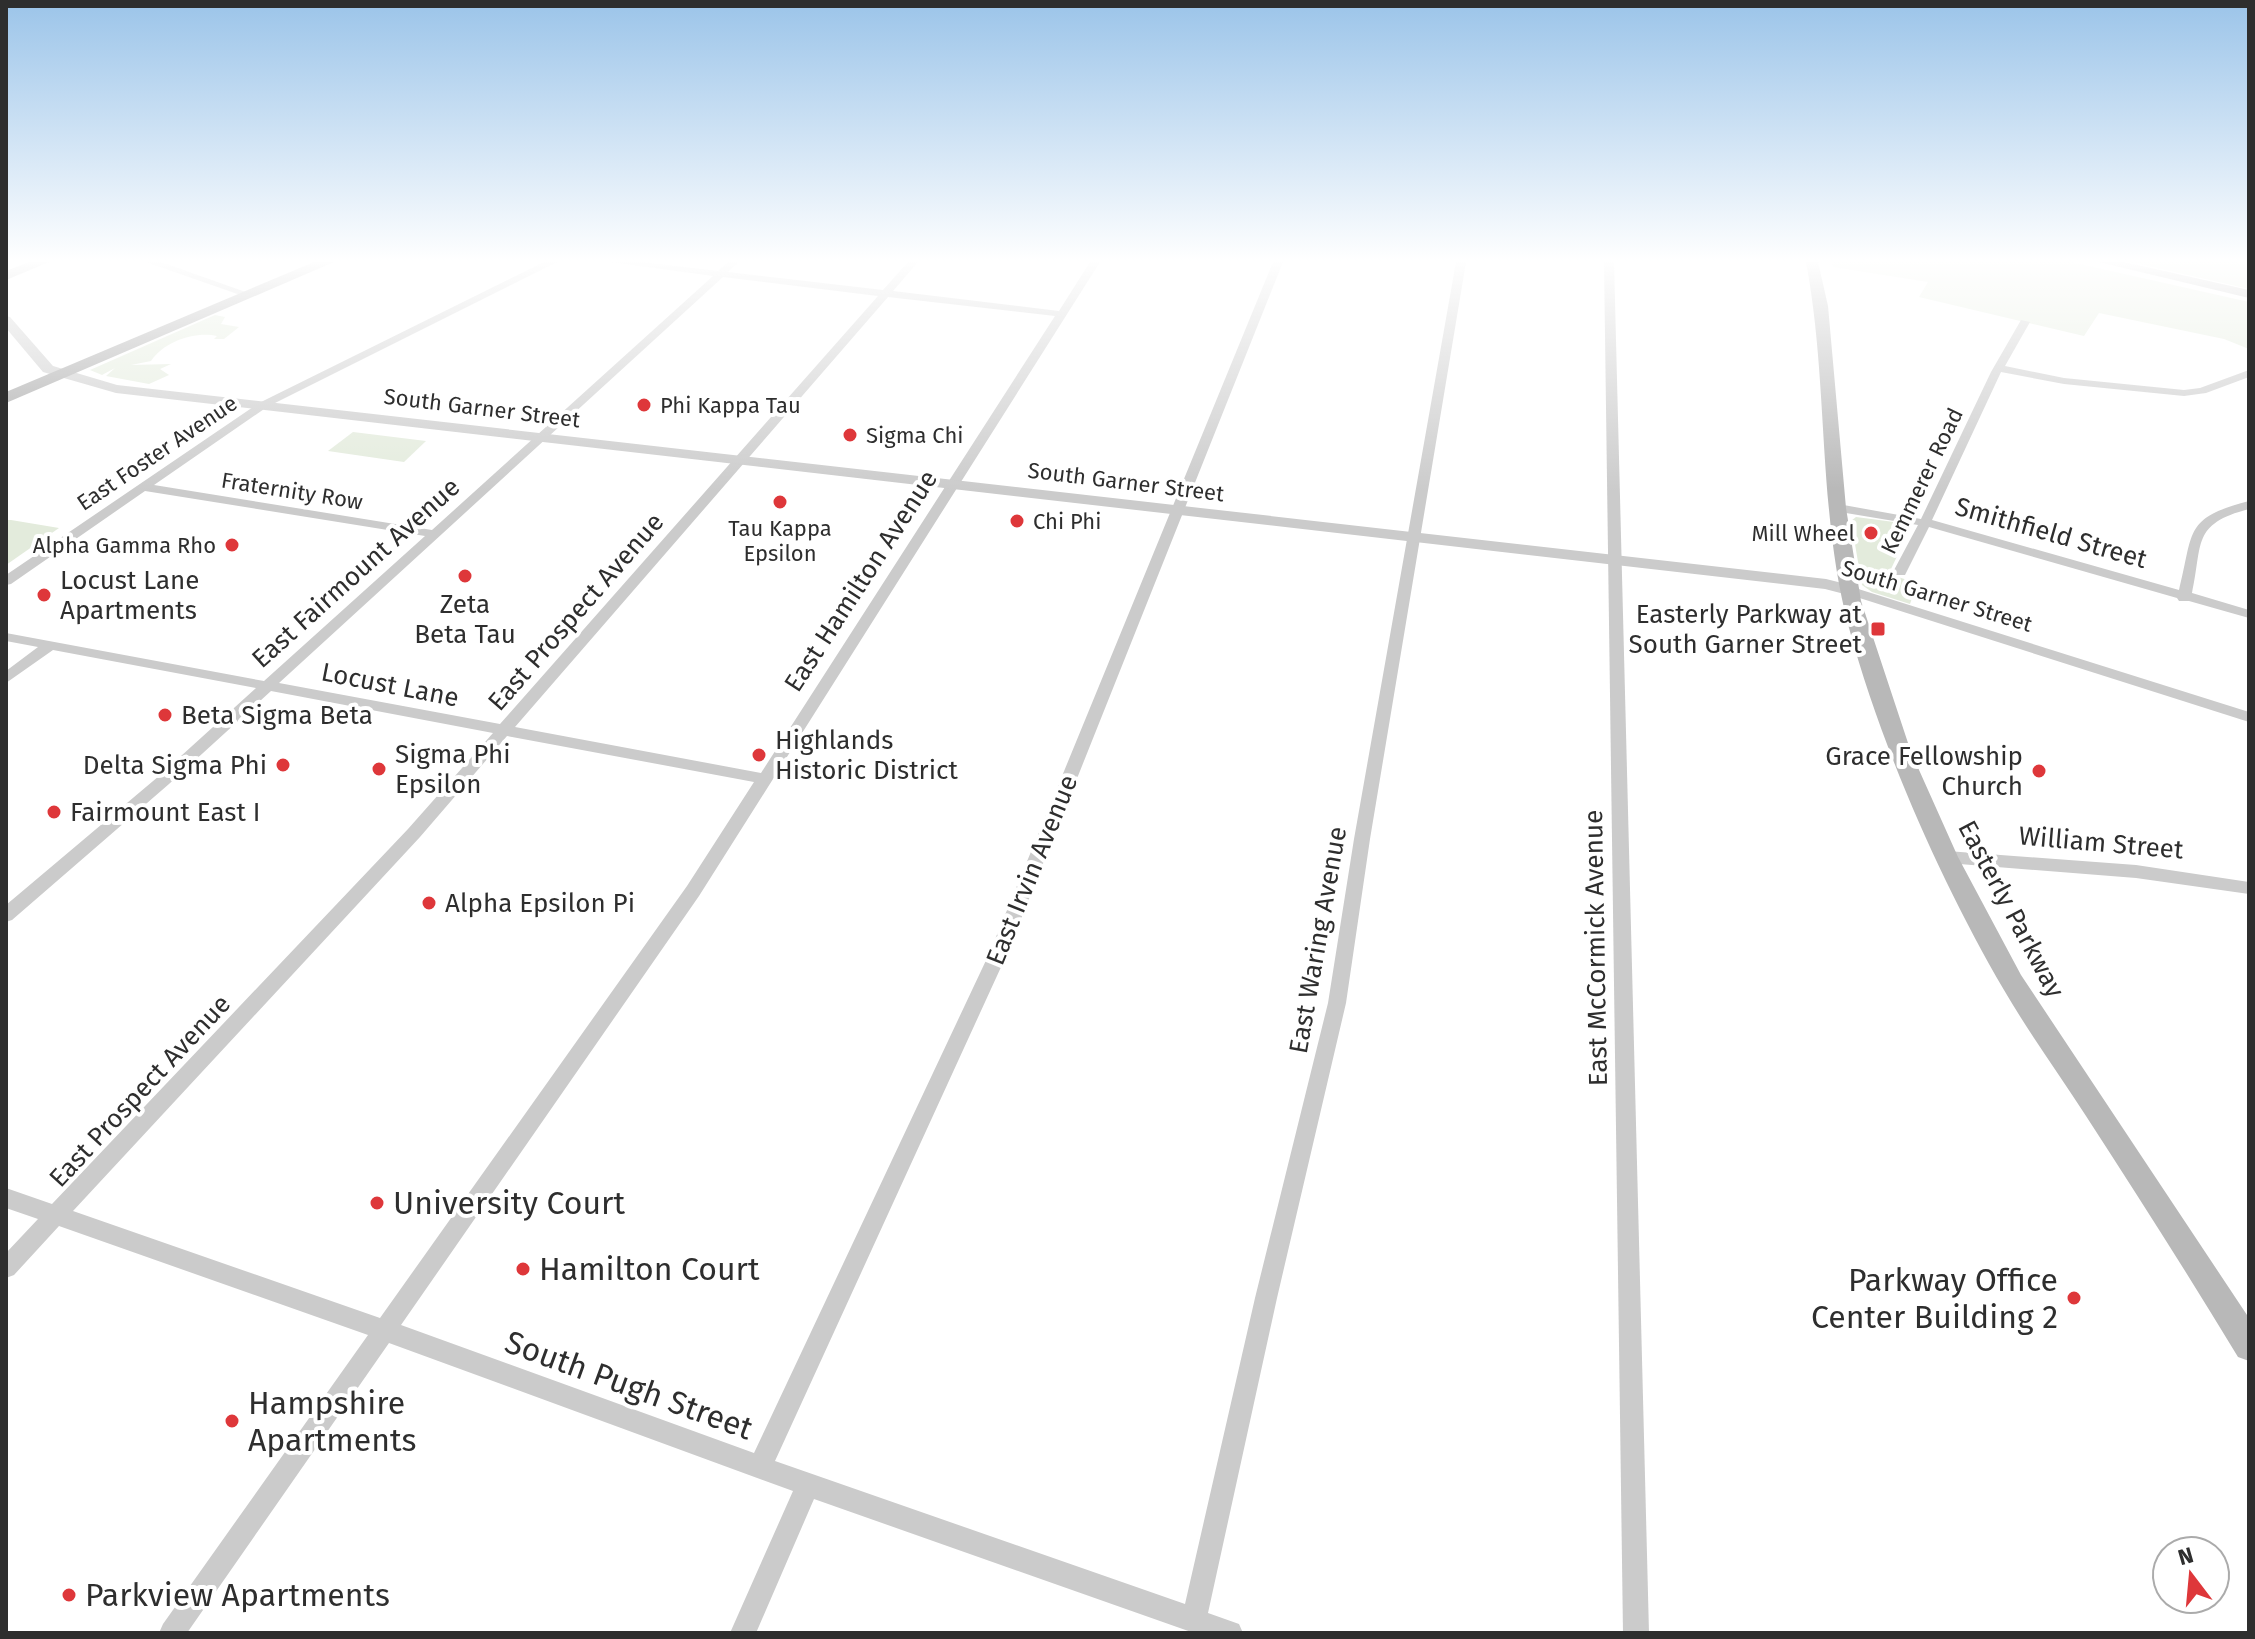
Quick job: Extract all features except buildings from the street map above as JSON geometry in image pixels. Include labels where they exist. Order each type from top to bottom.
[{"type":"main road","points":[[6,398],[147,338]]},
{"type":"main road","name":"Easterly Parkway","points":[[1824,338],[1838,508],[1859,630],[1886,714],[1947,857],[2016,989],[2183,1240],[2249,1346]]},
{"type":"street","name":"South Garner Street","points":[[21,338],[40,362],[61,375],[116,389],[1826,584],[2249,717]]},
{"type":"street","name":"East Foster Avenue","points":[[6,581],[263,405],[397,338]]},
{"type":"street","name":"East Fairmount Avenue","points":[[6,915],[164,780],[649,338]]},
{"type":"street","name":"East Prospect Avenue","points":[[6,1268],[414,833],[846,338]]},
{"type":"street","name":"East Hamilton Avenue","points":[[172,1633],[670,925],[1046,338]]},
{"type":"street","name":"East Irvin Avenue","points":[[760,1467],[990,973],[1247,338]]},
{"type":"street","name":"East Waring Avenue","points":[[1194,1620],[1266,1298],[1337,1003],[1448,338]]},
{"type":"street","name":"East McCormick Avenue","points":[[1610,338],[1636,1633]]},
{"type":"street","name":"Kemmerer Road","points":[[1900,572],[1998,368],[2015,338]]},
{"type":"street","points":[[1998,368],[2064,381],[2184,393],[2202,391],[2249,373]]},
{"type":"street","name":"Fraternity Row","points":[[143,487],[435,534]]},
{"type":"street","points":[[2184,598],[2195,535],[2200,525],[2249,505]]},
{"type":"street","name":"Smithfield Street","points":[[1838,508],[1925,522],[2249,614]]},
{"type":"street","name":"Locust Lane","points":[[6,637],[765,779]]},
{"type":"street","points":[[6,678],[49,646]]},
{"type":"street","name":"William Street","points":[[1947,857],[2099,866],[2191,876],[2249,888]]},
{"type":"street","name":"South Pugh Street","points":[[6,1198],[385,1330],[808,1485],[1230,1633]]},
{"type":"street","points":[[743,1633],[808,1485]]},
{"type":"green space","points":[[162,338],[183,338],[164,348],[151,361],[131,365],[171,364],[160,369],[169,375],[149,384],[106,376],[115,368],[102,375],[90,370]]},
{"type":"green space","points":[[2222,338],[2249,338],[2249,349]]},
{"type":"green space","points":[[353,432],[426,441],[404,462],[328,451]]},
{"type":"green space","points":[[1856,517],[1894,522],[1909,531],[1891,569],[1898,577],[1917,583],[1910,604],[1872,592],[1862,585],[1851,521]]},
{"type":"green space","points":[[6,520],[11,520],[59,528],[6,565]]},
{"type":"place","name":"Phi Kappa Tau","points":[[644,405]]},
{"type":"place","name":"Sigma Chi","points":[[850,435]]},
{"type":"place","name":"Tau Kappa Epsilon","points":[[780,502]]},
{"type":"place","name":"Chi Phi","points":[[1017,521]]},
{"type":"place","name":"Mill Wheel","points":[[1871,533]]},
{"type":"place","name":"Alpha Gamma Rho","points":[[232,545]]},
{"type":"place","name":"Zeta Beta Tau","points":[[465,576]]},
{"type":"place","name":"Locust Lane Apartments","points":[[44,595]]},
{"type":"place","name":"Easterly Parkway at South Garner Street","points":[[1878,629]]},
{"type":"place","name":"Beta Sigma Beta","points":[[165,715]]},
{"type":"place","name":"Highlands Historic District","points":[[759,755]]},
{"type":"place","name":"Delta Sigma Phi","points":[[283,765]]},
{"type":"place","name":"Sigma Phi Epsilon","points":[[379,769]]},
{"type":"place","name":"Grace Fellowship Church","points":[[2039,771]]},
{"type":"place","name":"Fairmount East I","points":[[54,812]]},
{"type":"place","name":"Alpha Epsilon Pi","points":[[429,903]]},
{"type":"place","name":"University Court","points":[[377,1203]]},
{"type":"place","name":"Hamilton Court","points":[[523,1269]]},
{"type":"place","name":"Parkway Office Center Building 2","points":[[2074,1298]]},
{"type":"place","name":"Hampshire Apartments","points":[[232,1421]]},
{"type":"place","name":"Parkview Apartments","points":[[69,1595]]}]
